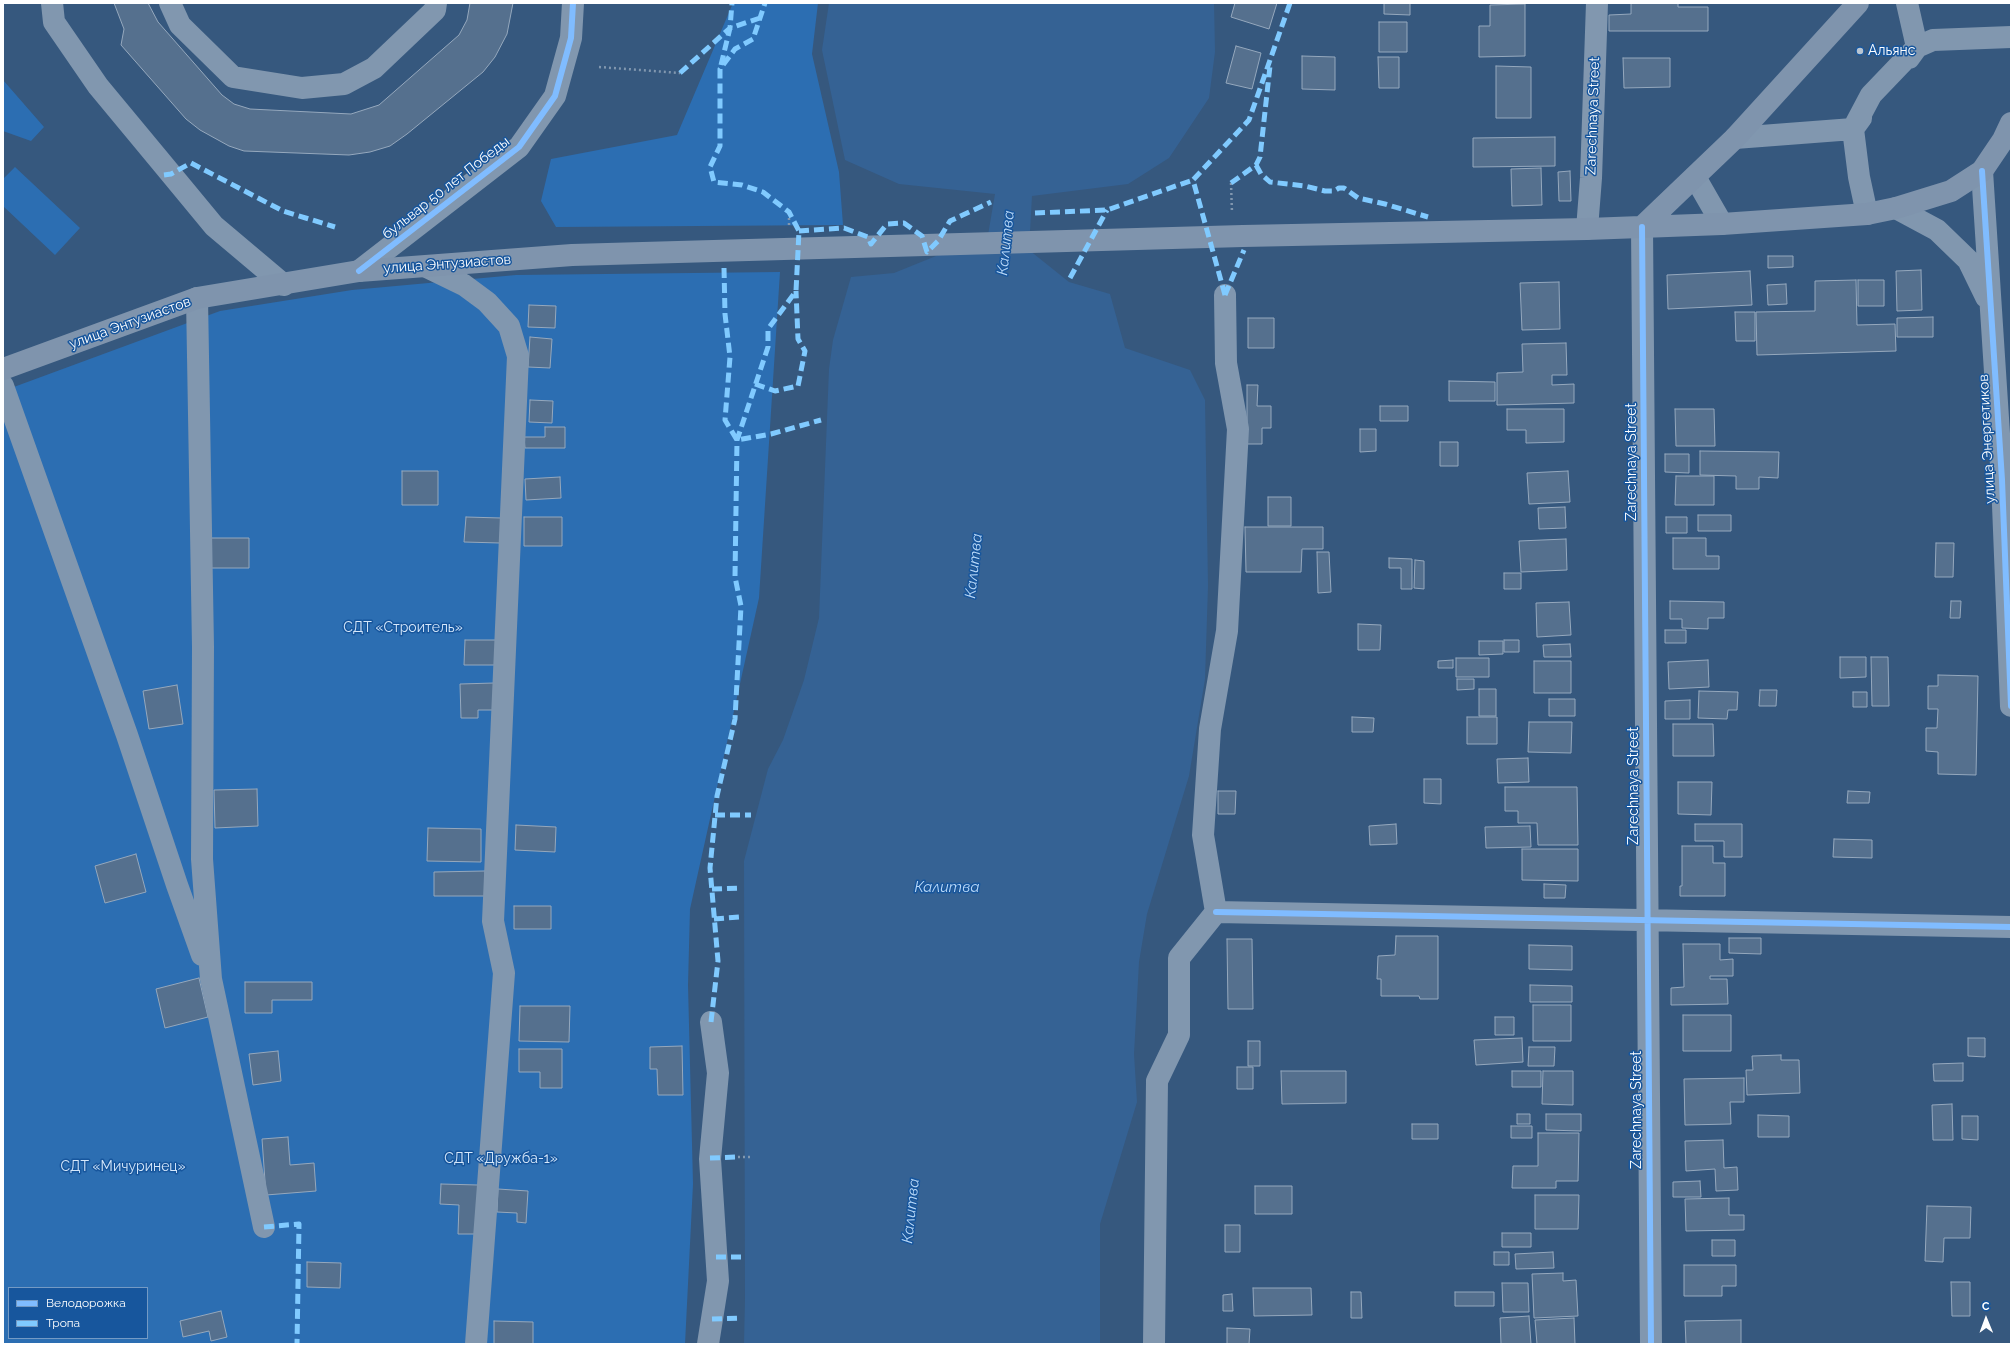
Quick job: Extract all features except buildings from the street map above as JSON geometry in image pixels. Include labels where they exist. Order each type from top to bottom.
[{"type":"main road","points":[[1642,227],[1735,138],[1858,3]]},
{"type":"main road","points":[[1982,171],[2003,140],[2011,123]]},
{"type":"main road","name":"улица Энтузиастов","points":[[3,369],[198,298],[284,285],[359,271],[572,255],[1243,236],[1587,229],[1722,224],[1867,214],[1896,208],[1951,191],[1982,171]]},
{"type":"street","points":[[52,3],[54,22],[98,86],[170,174],[214,226],[284,285]]},
{"type":"street","points":[[170,3],[180,25],[233,77],[302,88],[344,84],[374,68],[435,10],[436,3]]},
{"type":"street","name":"бульвар 50 лет Победы","points":[[359,271],[519,147],[555,96],[571,38],[573,3]]},
{"type":"street","name":"Zarechnaya Street","points":[[1587,229],[1591,178],[1597,3]]},
{"type":"street","points":[[1907,3],[1917,47]]},
{"type":"street","points":[[1867,214],[1859,177],[1853,129],[1871,95],[1917,47],[1932,40],[2011,37]]},
{"type":"street","points":[[1735,138],[1853,129]]},
{"type":"street","name":"улица Энергетиков","points":[[1982,171],[1991,307],[2007,480],[2011,706]]},
{"type":"street","points":[[1695,177],[1722,224]]},
{"type":"street","points":[[1896,208],[1938,230],[1968,260],[1991,307]]},
{"type":"street","name":"Zarechnaya Street","points":[[1642,227],[1651,1344]]},
{"type":"street","points":[[427,267],[464,285],[487,302],[509,326],[518,356],[493,921],[504,973],[476,1344]]},
{"type":"street","points":[[1154,1344],[1157,1081],[1179,1035],[1179,958],[1216,912],[1203,834],[1210,729],[1227,631],[1238,429],[1226,363],[1225,295]]},
{"type":"street","points":[[198,298],[203,648],[202,859],[211,978],[264,1226]]},
{"type":"street","points":[[3,386],[127,735],[177,885],[211,978]]},
{"type":"street","points":[[1216,912],[2011,927]]},
{"type":"street","points":[[708,1344],[718,1281],[710,1159],[718,1073],[712,1022]]},
{"type":"path","points":[[599,67],[680,73]]},
{"type":"path","points":[[1231,184],[1232,214]]},
{"type":"path","points":[[738,1157],[752,1157]]},
{"type":"green space","points":[[733,3],[818,3],[812,54],[839,172],[843,225],[556,227],[541,201],[551,159],[677,135]]},
{"type":"green space","points":[[3,80],[44,127],[31,141],[3,131]]},
{"type":"green space","points":[[15,167],[80,228],[55,255],[3,206],[3,179]]},
{"type":"green space","name":"СДТ «Строитель»","points":[[780,272],[759,598],[690,909],[688,985],[693,1184],[685,1344],[3,1344],[3,391],[220,311],[352,290],[516,275]]},
{"type":"water","name":"Калитва","points":[[829,3],[1214,3],[1215,52],[1209,98],[1169,158],[1128,184],[1032,196],[1029,250],[1069,282],[1110,294],[1125,348],[1190,370],[1205,400],[1208,586],[1205,679],[1189,776],[1147,914],[1139,962],[1134,1054],[1137,1102],[1100,1224],[1100,1344],[744,1344],[744,861],[768,769],[783,740],[804,680],[819,618],[829,369],[833,340],[851,277],[894,273],[988,235],[995,194],[899,184],[845,160],[822,50]]},
{"type":"marked path","points":[[680,73],[730,28],[732,3]]},
{"type":"marked path","points":[[711,1022],[718,961],[710,868],[717,796],[735,719],[741,606],[735,577],[737,440],[768,347],[768,329],[796,291],[799,231],[789,212],[763,192],[742,185],[714,182],[710,167],[720,146],[720,69],[735,49],[753,39],[765,3]]},
{"type":"marked path","points":[[1225,295],[1193,180],[1249,120],[1290,3]]},
{"type":"marked path","points":[[721,65],[730,28],[760,18]]},
{"type":"marked path","points":[[1231,183],[1256,165],[1260,157],[1270,66]]},
{"type":"marked path","points":[[164,175],[171,174],[191,163],[283,211],[335,227]]},
{"type":"marked path","points":[[1256,165],[1261,174],[1270,182],[1305,186],[1325,191],[1334,191],[1339,188],[1344,188],[1358,198],[1385,204],[1428,217]]},
{"type":"marked path","points":[[1035,213],[1107,210],[1193,180]]},
{"type":"marked path","points":[[799,231],[844,228],[868,237],[871,244],[887,224],[904,223],[922,236],[927,252],[938,241],[950,221],[991,202]]},
{"type":"marked path","points":[[1070,278],[1107,210]]},
{"type":"marked path","points":[[1225,295],[1244,250]]},
{"type":"marked path","points":[[724,268],[725,314],[730,357],[725,420],[737,440],[771,434],[821,420]]},
{"type":"marked path","points":[[755,384],[775,391],[798,386],[805,351],[798,339],[796,291]]},
{"type":"marked path","points":[[715,815],[751,815]]},
{"type":"marked path","points":[[712,889],[741,888]]},
{"type":"marked path","points":[[714,919],[740,917]]},
{"type":"marked path","points":[[710,1158],[738,1157]]},
{"type":"marked path","points":[[264,1227],[299,1224],[297,1344]]},
{"type":"marked path","points":[[716,1257],[742,1257]]},
{"type":"marked path","points":[[712,1319],[741,1318]]},
{"type":"cycle path","points":[[359,271],[519,147],[555,96],[571,38],[573,3]]},
{"type":"cycle path","points":[[1982,171],[2002,480],[2011,706]]},
{"type":"cycle path","points":[[1642,227],[1651,1344]]},
{"type":"cycle path","points":[[1216,912],[2011,927]]},
{"type":"place","name":"Альянс","points":[[1860,51]]},
{"type":"park label","name":"СДТ «Дружба-1»","points":[[501,1159]]},
{"type":"park label","name":"СДТ «Мичуринец»","points":[[123,1167]]}]
